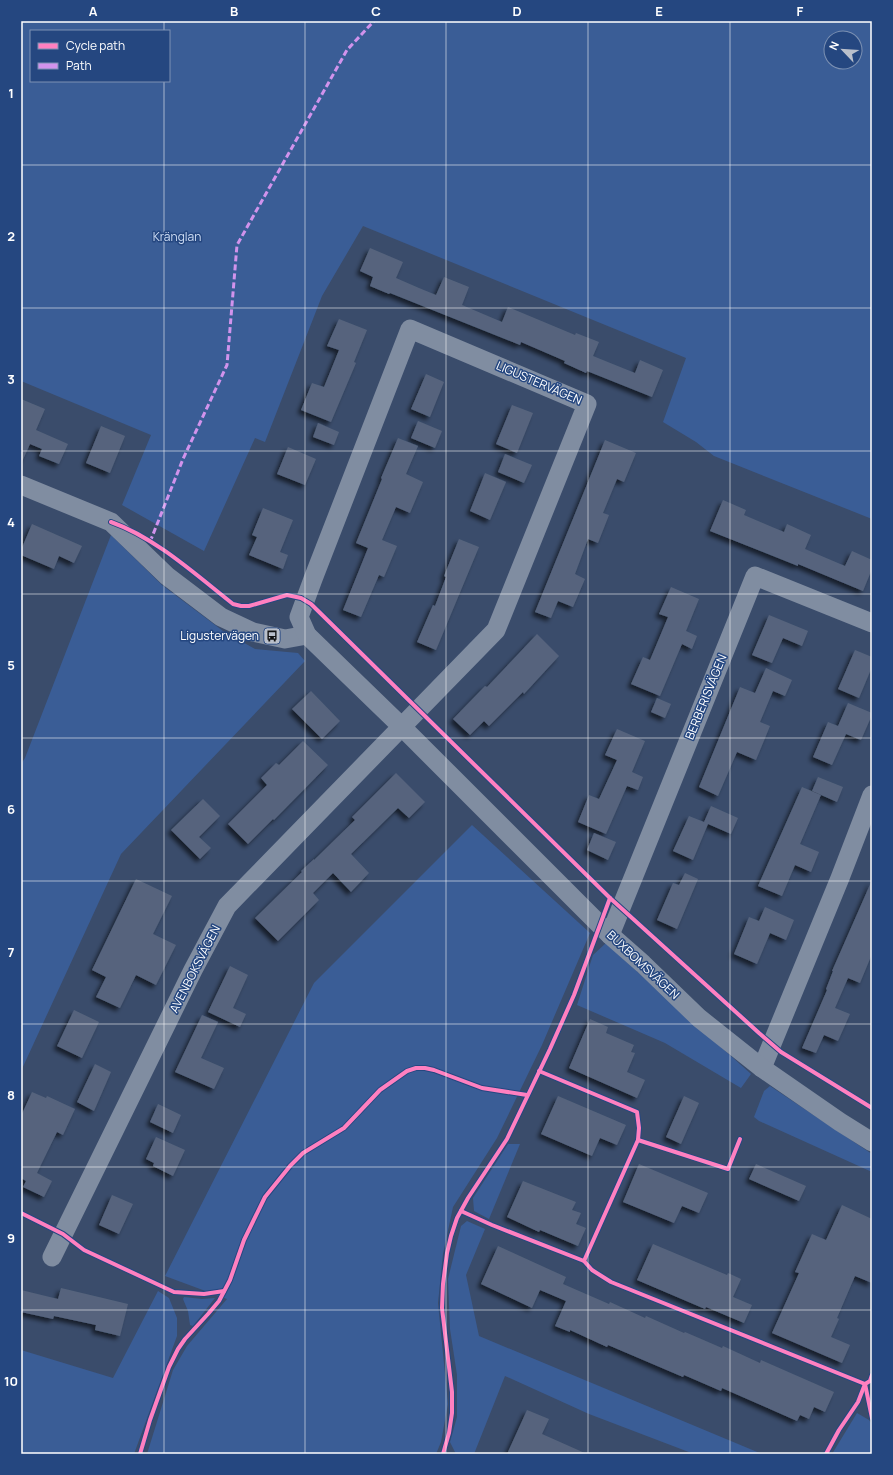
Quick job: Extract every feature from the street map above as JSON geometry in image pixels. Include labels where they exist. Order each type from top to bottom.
[{"type":"street","name":"LIGUSTERVÄGEN","points":[[410,329],[587,404],[496,630],[402,727],[307,635],[299,617],[410,329]]},
{"type":"street","points":[[21,485],[111,522],[167,576],[221,617],[253,632],[285,639],[307,635]]},
{"type":"street","name":"BERBERISVÄGEN","points":[[610,935],[755,576],[872,623]]},
{"type":"street","name":"BUXBOMSVÄGEN","points":[[402,727],[610,935],[643,964],[699,1018],[762,1068],[840,1122],[872,1142]]},
{"type":"street","name":"AVENBOKSVÄGEN","points":[[52,1257],[193,970],[227,906],[402,727]]},
{"type":"street","points":[[762,1068],[872,795]]},
{"type":"green space","name":"Kränglan","points":[[21,21],[872,21],[872,519],[714,456],[696,442],[663,422],[686,358],[363,226],[322,296],[265,442],[255,438],[204,551],[122,505],[151,435],[21,381]]},
{"type":"green space","points":[[111,535],[162,585],[223,631],[255,649],[298,653],[305,661],[121,854],[21,1071],[21,764],[25,758]]},
{"type":"green space","points":[[472,825],[590,933],[542,1045],[497,1138],[453,1207],[443,1254],[438,1303],[448,1404],[441,1442],[436,1454],[147,1454],[173,1370],[187,1346],[227,1299],[165,1276],[314,983]]},
{"type":"green space","points":[[606,943],[751,1074],[741,1088],[665,1043],[577,1005],[593,955]]},
{"type":"green space","points":[[770,1086],[872,1154],[872,1172],[759,1121],[754,1117],[764,1091]]},
{"type":"green space","points":[[508,1144],[520,1144],[489,1219],[474,1211],[473,1198]]},
{"type":"green space","points":[[467,1221],[485,1229],[466,1275],[479,1336],[762,1454],[694,1454],[589,1414],[505,1376],[474,1454],[456,1454],[450,1442],[457,1417],[457,1375],[450,1329],[448,1279],[461,1226]]},
{"type":"green space","points":[[158,1291],[169,1298],[177,1318],[177,1336],[134,1454],[21,1454],[21,1350],[113,1378]]},
{"type":"green space","points":[[184,1297],[202,1299],[215,1298],[193,1326],[190,1325],[188,1311],[183,1299]]},
{"type":"green space","points":[[857,1413],[869,1420],[872,1424],[872,1454],[832,1454]]},
{"type":"building","points":[[370,248],[403,262],[396,278],[419,288],[436,295],[444,277],[469,287],[462,305],[502,322],[508,307],[575,335],[576,333],[599,342],[593,356],[635,373],[640,360],[663,370],[652,397],[587,371],[586,373],[564,363],[565,361],[521,342],[520,345],[370,286],[373,277],[360,271]]},
{"type":"building","points":[[339,319],[367,330],[354,362],[356,363],[331,422],[301,410],[312,383],[324,387],[339,350],[327,346]]},
{"type":"building","points":[[426,374],[444,382],[430,417],[411,409]]},
{"type":"building","points":[[21,399],[45,409],[36,430],[68,444],[59,464],[39,456],[42,449],[30,444],[21,464]]},
{"type":"building","points":[[512,405],[533,413],[517,453],[496,444]]},
{"type":"building","points":[[418,421],[442,431],[435,448],[411,438]]},
{"type":"building","points":[[318,423],[339,432],[334,445],[313,437]]},
{"type":"building","points":[[101,426],[125,436],[110,473],[86,463]]},
{"type":"building","points":[[398,438],[418,446],[406,474],[423,482],[410,513],[396,507],[382,540],[397,546],[384,577],[379,575],[361,617],[343,610],[368,548],[356,543]]},
{"type":"building","points":[[605,440],[636,453],[624,482],[617,479],[603,513],[609,515],[598,543],[588,539],[575,574],[585,579],[573,607],[558,601],[551,618],[535,612]]},
{"type":"building","points":[[288,447],[316,459],[305,485],[277,474]]},
{"type":"building","points":[[505,454],[532,465],[524,483],[498,472]]},
{"type":"building","points":[[485,473],[506,482],[490,520],[470,511]]},
{"type":"building","points":[[723,500],[746,510],[744,515],[784,532],[787,524],[811,535],[805,549],[845,566],[852,551],[872,560],[872,569],[863,591],[798,564],[798,566],[710,531]]},
{"type":"building","points":[[263,508],[293,520],[280,552],[288,555],[283,569],[249,555],[257,537],[252,535]]},
{"type":"building","points":[[32,524],[82,546],[74,563],[59,556],[54,569],[21,555],[21,550]]},
{"type":"building","points":[[459,539],[479,547],[436,650],[417,642],[433,605],[435,606],[446,577],[444,576]]},
{"type":"building","points":[[671,587],[699,599],[686,631],[697,636],[692,649],[682,644],[660,696],[631,684],[643,657],[650,660],[668,617],[659,614]]},
{"type":"building","points":[[769,615],[808,631],[802,646],[783,638],[772,663],[752,655]]},
{"type":"building","points":[[537,634],[559,656],[524,694],[523,692],[489,726],[484,721],[470,735],[453,719],[485,686],[487,687]]},
{"type":"building","points":[[855,650],[872,657],[872,667],[859,698],[838,689]]},
{"type":"building","points":[[766,668],[792,680],[785,696],[773,691],[760,722],[770,726],[756,760],[737,752],[718,796],[699,787],[740,687],[755,693]]},
{"type":"building","points":[[311,691],[340,721],[322,739],[292,709]]},
{"type":"building","points":[[657,698],[671,704],[665,718],[651,712]]},
{"type":"building","points":[[848,703],[872,713],[861,740],[846,734],[832,765],[813,757],[828,722],[838,726]]},
{"type":"building","points":[[617,729],[645,741],[632,772],[643,777],[638,790],[627,786],[606,834],[578,822],[589,795],[599,799],[617,760],[605,755]]},
{"type":"building","points":[[303,741],[328,765],[248,844],[228,824],[267,785],[261,778],[276,763],[279,765]]},
{"type":"building","points":[[396,773],[425,802],[409,818],[398,808],[351,854],[369,873],[351,892],[333,873],[313,893],[319,900],[278,941],[255,918],[302,872],[301,871],[355,820],[352,817]]},
{"type":"building","points":[[818,777],[843,787],[837,802],[812,791]]},
{"type":"building","points":[[802,787],[821,795],[800,844],[819,852],[811,872],[795,865],[782,896],[758,886]]},
{"type":"building","points":[[203,799],[220,816],[199,837],[211,848],[200,859],[171,830]]},
{"type":"building","points":[[711,806],[738,818],[731,834],[708,824],[693,860],[673,851],[689,816],[704,822]]},
{"type":"building","points":[[594,833],[616,842],[608,860],[587,850]]},
{"type":"building","points":[[685,873],[698,879],[677,929],[657,920],[673,883],[679,885]]},
{"type":"building","points":[[136,879],[172,896],[153,934],[176,945],[156,985],[136,975],[120,1008],[96,997],[106,977],[92,970]]},
{"type":"building","points":[[872,880],[872,954],[860,983],[848,978],[835,1008],[850,1014],[838,1041],[824,1035],[816,1053],[802,1048],[827,990],[826,989],[832,971]]},
{"type":"building","points":[[765,907],[794,920],[786,940],[770,933],[757,964],[734,954],[749,917],[759,921]]},
{"type":"building","points":[[230,966],[248,975],[233,1008],[246,1014],[240,1027],[208,1012]]},
{"type":"building","points":[[74,1010],[99,1022],[82,1058],[57,1046]]},
{"type":"building","points":[[202,1015],[218,1022],[201,1058],[224,1068],[214,1089],[175,1072]]},
{"type":"building","points":[[590,1019],[608,1027],[606,1033],[634,1045],[631,1052],[635,1053],[627,1072],[645,1080],[637,1098],[569,1068]]},
{"type":"building","points":[[95,1064],[111,1072],[94,1111],[77,1102]]},
{"type":"building","points":[[32,1092],[46,1098],[47,1096],[75,1109],[63,1135],[57,1132],[37,1173],[52,1181],[44,1197],[23,1187],[26,1181],[21,1178],[21,1116]]},
{"type":"building","points":[[558,1096],[626,1125],[617,1145],[600,1138],[592,1156],[541,1134]]},
{"type":"building","points":[[684,1096],[699,1103],[681,1144],[666,1137]]},
{"type":"building","points":[[158,1104],[181,1115],[173,1133],[150,1122]]},
{"type":"building","points":[[156,1137],[185,1150],[173,1176],[153,1166],[154,1163],[146,1159]]},
{"type":"building","points":[[639,1164],[708,1193],[699,1213],[682,1206],[674,1223],[623,1202]]},
{"type":"building","points":[[756,1164],[806,1186],[799,1201],[749,1179]]},
{"type":"building","points":[[523,1181],[576,1202],[572,1210],[581,1213],[576,1224],[586,1228],[578,1246],[540,1230],[539,1232],[507,1217]]},
{"type":"building","points":[[112,1195],[133,1204],[119,1234],[99,1225]]},
{"type":"building","points":[[842,1205],[872,1219],[872,1283],[855,1276],[837,1318],[839,1319],[831,1337],[850,1345],[842,1363],[772,1333],[799,1273],[795,1272],[812,1234],[826,1240]]},
{"type":"building","points":[[653,1244],[727,1275],[728,1273],[741,1279],[733,1297],[752,1305],[744,1323],[706,1307],[705,1309],[637,1280]]},
{"type":"building","points":[[498,1246],[566,1277],[563,1284],[609,1304],[610,1302],[645,1318],[646,1316],[722,1348],[723,1346],[760,1363],[761,1360],[834,1392],[825,1412],[814,1407],[809,1419],[800,1415],[797,1421],[722,1388],[721,1391],[684,1375],[683,1377],[608,1345],[607,1347],[570,1330],[570,1332],[555,1326],[566,1301],[540,1290],[532,1308],[481,1284]]},
{"type":"building","points":[[61,1288],[128,1304],[120,1336],[95,1330],[96,1325],[54,1316],[53,1319],[21,1312],[21,1290],[58,1299]]},
{"type":"building","points":[[527,1410],[549,1419],[542,1434],[587,1454],[507,1454]]},
{"type":"marked path","points":[[150,542],[183,459],[227,365],[237,245],[347,50],[374,21]]},
{"type":"cycle path","points":[[111,522],[144,537],[160,547],[233,604],[249,606],[287,595],[301,598],[311,604],[610,898]]},
{"type":"cycle path","points":[[443,1454],[449,1433],[452,1413],[452,1392],[442,1308],[443,1284],[451,1236],[457,1218],[468,1198],[507,1139],[550,1049],[574,995],[610,898],[781,1052],[872,1108]]},
{"type":"cycle path","points":[[140,1454],[150,1420],[169,1367],[178,1349],[219,1301],[230,1280],[244,1240],[265,1197],[290,1166],[303,1153],[344,1128],[380,1090],[407,1071],[416,1068],[434,1070],[482,1088],[527,1095]]},
{"type":"cycle path","points":[[539,1071],[637,1112],[639,1128],[638,1140],[584,1261]]},
{"type":"cycle path","points":[[638,1140],[728,1169],[740,1139]]},
{"type":"cycle path","points":[[461,1211],[492,1225],[584,1261],[592,1270],[611,1282],[865,1384],[872,1418]]},
{"type":"cycle path","points":[[21,1213],[63,1234],[84,1250],[174,1292],[204,1294],[224,1291]]},
{"type":"cycle path","points":[[826,1454],[839,1430],[858,1402],[865,1384],[870,1381],[872,1375]]},
{"type":"place","name":"Ligustervägen","points":[[272,636]]}]
